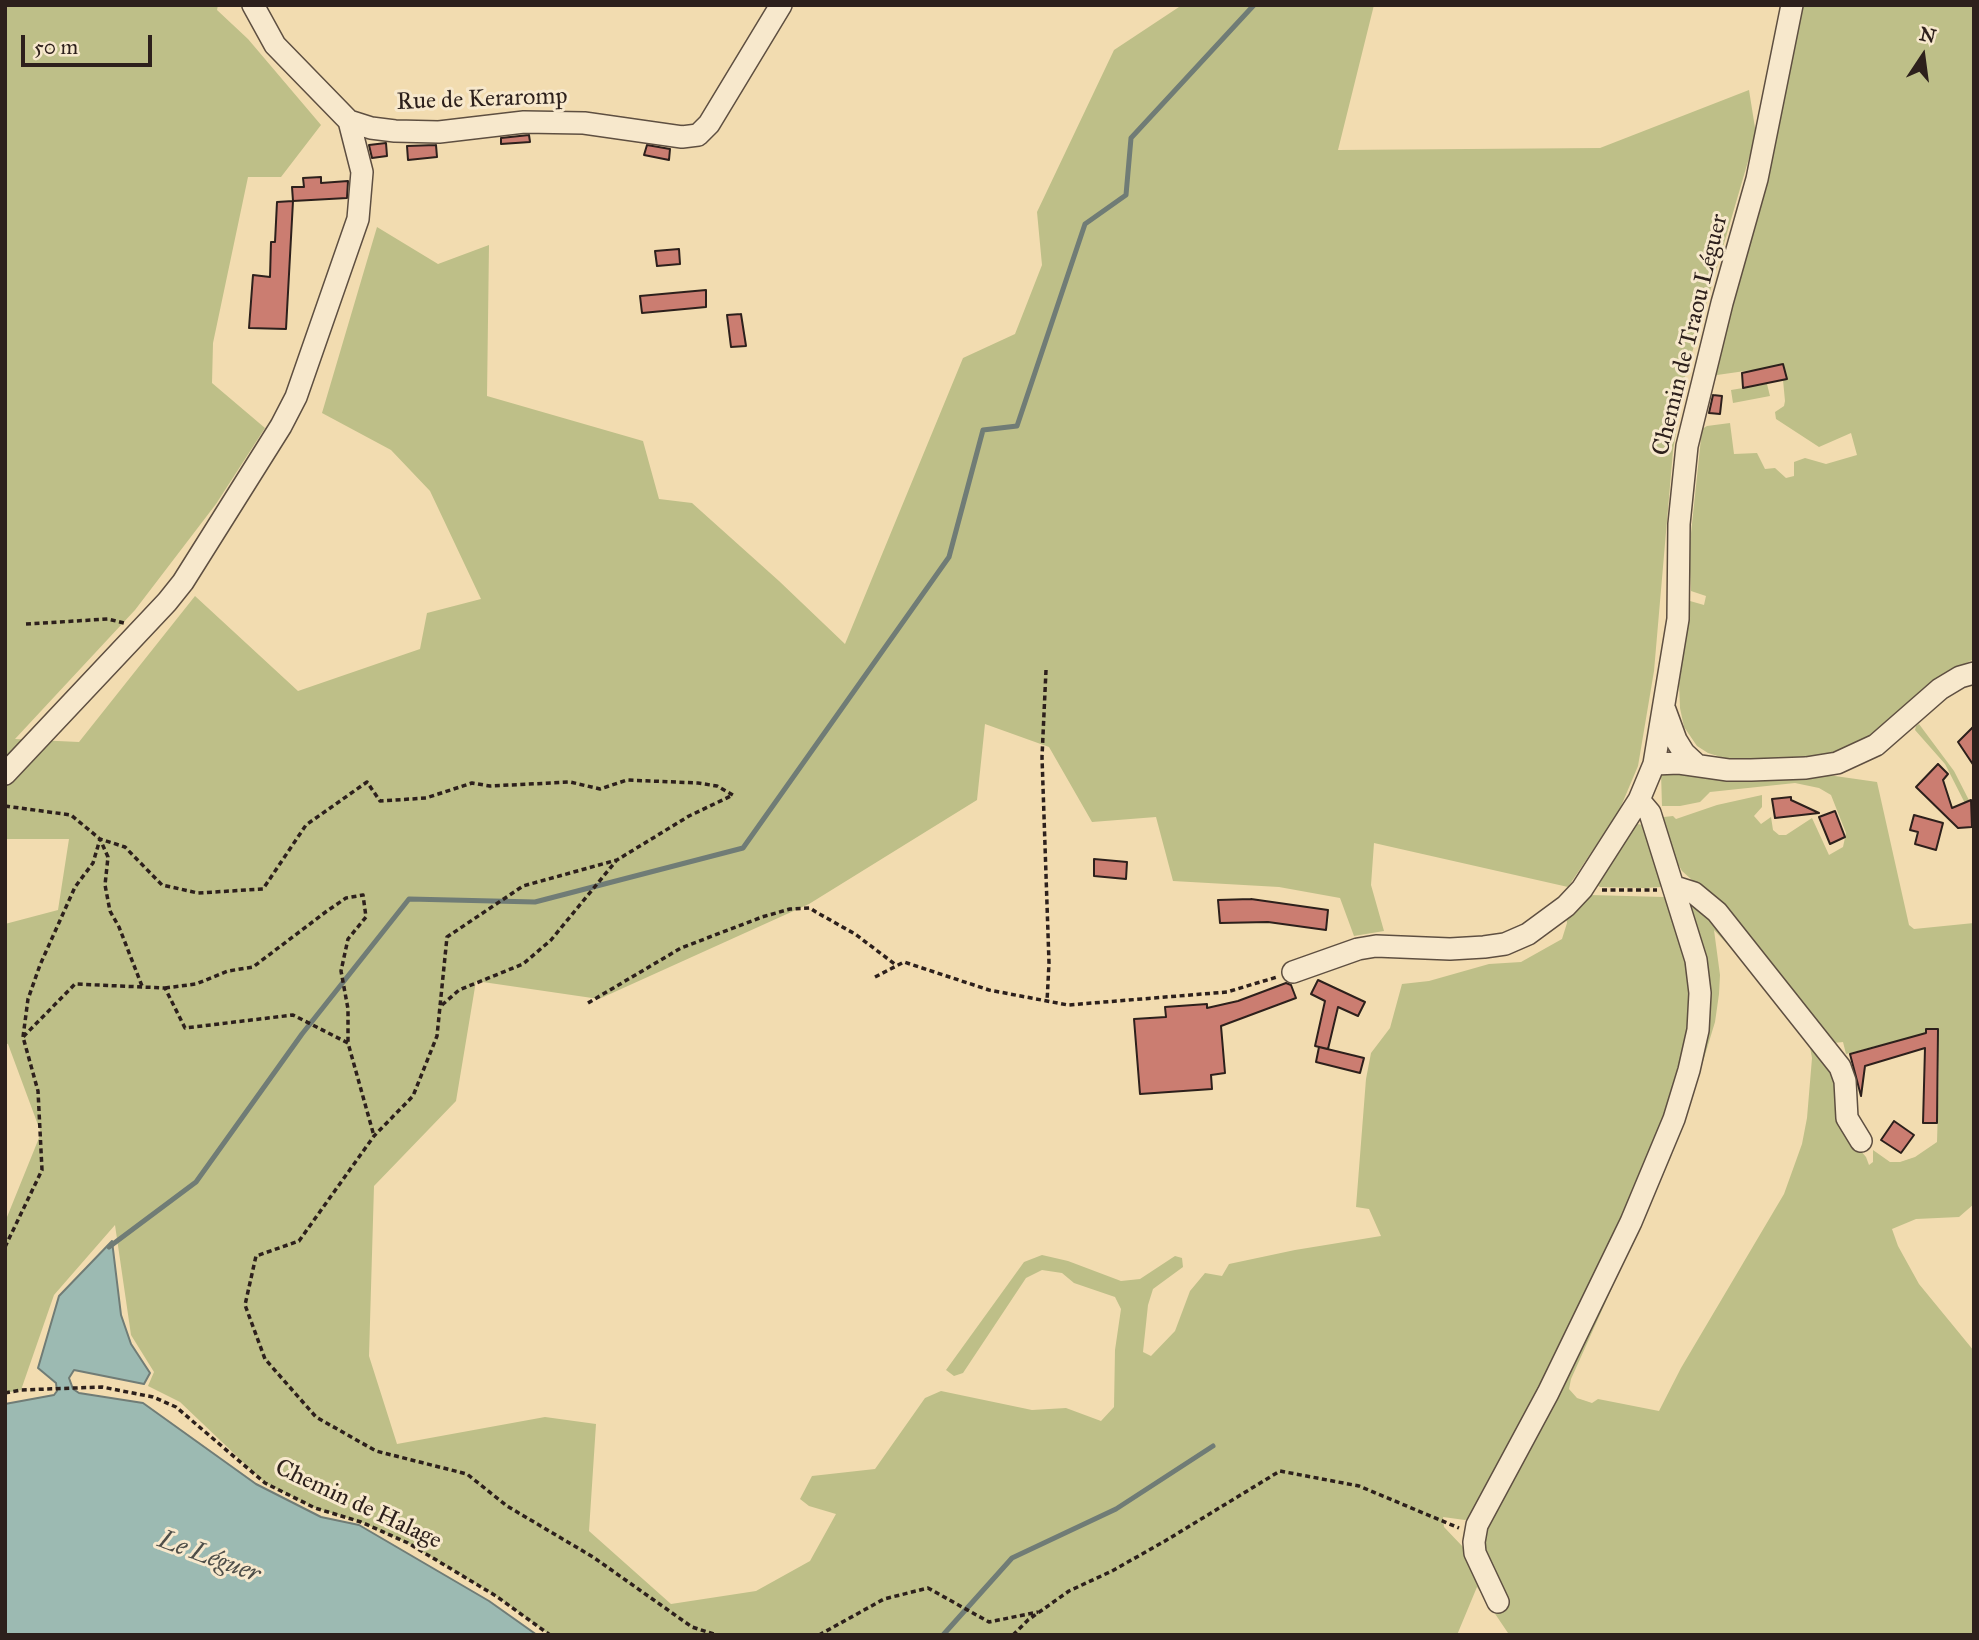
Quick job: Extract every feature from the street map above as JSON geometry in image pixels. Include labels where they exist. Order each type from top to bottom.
[{"type":"street","points":[[5,774],[167,602],[203,553],[296,397],[358,219],[362,172],[349,121],[275,45],[253,5]]},
{"type":"street","name":"Rue de Keraromp","points":[[349,121],[370,128],[439,132],[524,122],[584,123],[682,137],[694,136],[709,124],[781,5]]},
{"type":"street","name":"Chemin de Traou Léguer","points":[[1293,972],[1358,949],[1376,946],[1450,949],[1505,944],[1528,934],[1582,889],[1639,800],[1654,764],[1678,619],[1679,524],[1687,446],[1722,303],[1757,179],[1791,5]]},
{"type":"street","points":[[1654,764],[1751,770],[1806,768],[1837,763],[1876,745],[1940,689],[1960,677],[1974,673]]},
{"type":"street","points":[[1664,705],[1676,740],[1684,753],[1697,765]]},
{"type":"street","points":[[1498,1602],[1477,1559],[1474,1534],[1481,1516],[1548,1392],[1625,1234],[1681,1098],[1694,1052],[1700,993],[1696,960],[1650,813],[1639,800]]},
{"type":"street","points":[[1675,887],[1694,892],[1717,912],[1835,1061],[1845,1082],[1847,1118],[1861,1141]]},
{"type":"path","points":[[26,624],[108,619],[143,627]]},
{"type":"path","points":[[1046,670],[1042,757],[1049,963],[1047,1002]]},
{"type":"path","points":[[5,806],[71,815],[100,839],[125,848],[162,884],[198,893],[263,889],[306,825],[367,782],[380,800],[426,798],[472,783],[490,786],[570,782],[600,789],[628,780],[698,782],[717,786],[733,795],[689,816],[617,860],[523,886],[447,937],[437,1036],[413,1096],[374,1136],[299,1241],[256,1256],[245,1305],[265,1359],[316,1417],[376,1451],[467,1474],[507,1506],[593,1557],[692,1627],[717,1635]]},
{"type":"path","points":[[100,839],[108,857],[104,885],[110,911],[142,986]]},
{"type":"path","points":[[5,1247],[42,1170],[38,1091],[23,1037],[28,999],[75,887],[93,863],[100,839]]},
{"type":"path","points":[[440,1006],[459,990],[523,964],[551,940],[617,860]]},
{"type":"path","points":[[1582,889],[1644,892],[1675,887]]},
{"type":"path","points":[[23,1037],[75,984],[165,988],[196,984],[228,971],[253,967],[346,898],[363,895],[366,917],[348,939],[341,971],[348,1009],[348,1042],[374,1136]]},
{"type":"path","points":[[588,1003],[681,948],[790,909],[810,908],[855,934],[896,965]]},
{"type":"path","points":[[875,977],[904,962],[989,990],[1068,1005],[1227,992],[1293,972]]},
{"type":"path","points":[[165,988],[185,1028],[293,1015],[348,1042]]},
{"type":"path","name":"Chemin de Halage","points":[[5,1393],[75,1387],[130,1391],[176,1407],[265,1483],[314,1508],[361,1522],[408,1543],[496,1597],[550,1635]]},
{"type":"path","points":[[1013,1635],[1040,1611],[1069,1591],[1112,1571],[1165,1541],[1279,1471],[1359,1486],[1474,1534]]},
{"type":"path","points":[[819,1635],[884,1599],[928,1588],[989,1622],[1040,1611]]},
{"type":"green space","points":[[5,5],[218,5],[217,10],[248,39],[321,125],[281,177],[248,177],[213,343],[212,383],[265,428],[216,504],[135,610],[15,739],[79,742],[195,596],[298,691],[420,649],[427,613],[481,599],[430,491],[391,450],[322,413],[377,227],[438,264],[489,245],[487,396],[643,441],[659,499],[692,503],[845,644],[963,358],[1015,334],[1042,265],[1037,212],[1114,50],[1182,5],[1374,5],[1338,150],[1600,148],[1749,90],[1756,134],[1685,377],[1673,451],[1654,671],[1638,766],[1619,811],[1568,887],[1374,843],[1371,885],[1384,931],[1354,936],[1340,898],[1279,887],[1173,881],[1156,817],[1092,822],[1049,747],[985,724],[977,800],[809,904],[599,999],[476,981],[456,1101],[374,1186],[369,1356],[397,1444],[545,1417],[596,1424],[589,1531],[671,1604],[756,1591],[810,1561],[836,1514],[809,1506],[800,1499],[812,1476],[875,1469],[925,1398],[941,1391],[1032,1410],[1066,1408],[1101,1421],[1114,1407],[1115,1350],[1121,1309],[1115,1297],[1074,1283],[1062,1273],[1042,1270],[1026,1278],[963,1373],[954,1376],[946,1370],[1024,1262],[1042,1255],[1068,1261],[1121,1281],[1140,1279],[1175,1256],[1182,1258],[1183,1267],[1153,1289],[1148,1305],[1143,1352],[1151,1356],[1175,1331],[1190,1291],[1205,1273],[1222,1276],[1229,1264],[1381,1236],[1369,1209],[1356,1207],[1366,1079],[1371,1053],[1390,1028],[1402,984],[1429,981],[1489,964],[1521,962],[1562,939],[1567,923],[1566,914],[1590,895],[1664,897],[1671,902],[1684,932],[1696,983],[1695,1030],[1689,1059],[1664,1135],[1646,1179],[1534,1414],[1474,1516],[1465,1520],[1443,1517],[1444,1527],[1463,1547],[1473,1565],[1483,1556],[1481,1537],[1492,1506],[1528,1447],[1557,1388],[1644,1204],[1680,1115],[1704,1021],[1706,1000],[1698,942],[1684,900],[1686,897],[1708,913],[1745,954],[1834,1071],[1840,1081],[1842,1093],[1837,1104],[1836,1122],[1866,1157],[1869,1165],[1873,1162],[1873,1150],[1890,1162],[1900,1162],[1915,1157],[1937,1142],[1938,1030],[1846,1054],[1843,1042],[1834,1043],[1720,905],[1682,871],[1665,842],[1661,822],[1664,817],[1673,816],[1676,819],[1717,805],[1762,795],[1762,807],[1754,816],[1761,824],[1771,817],[1773,830],[1779,835],[1786,835],[1812,818],[1829,855],[1843,847],[1846,833],[1831,795],[1819,788],[1795,783],[1710,792],[1700,802],[1662,806],[1661,773],[1667,770],[1738,778],[1821,774],[1877,782],[1909,925],[1914,929],[1974,923],[1974,1204],[1959,1217],[1916,1219],[1892,1229],[1898,1246],[1919,1284],[1974,1351],[1974,1635],[1520,1635],[1508,1633],[1477,1587],[1457,1635],[550,1635],[496,1596],[408,1543],[361,1522],[315,1508],[265,1483],[180,1402],[148,1386],[154,1372],[131,1335],[115,1225],[54,1295],[21,1390],[5,1393],[5,1222],[41,1133],[8,1044],[5,1043],[5,924],[58,910],[69,839],[5,839]],"holes":[[[1714,930],[1743,961],[1810,1047],[1812,1058],[1802,1144],[1784,1194],[1681,1368],[1659,1411],[1598,1399],[1592,1403],[1577,1398],[1569,1389],[1571,1379],[1670,1159],[1715,1022],[1720,975]]]},
{"type":"green space","points":[[1798,5],[1974,5],[1974,659],[1955,669],[1865,742],[1824,757],[1747,761],[1724,758],[1697,746],[1684,727],[1680,708],[1679,684],[1688,625],[1688,605],[1690,601],[1704,605],[1706,596],[1691,591],[1689,552],[1702,429],[1730,423],[1734,454],[1757,453],[1765,469],[1775,468],[1786,478],[1794,476],[1794,462],[1805,458],[1826,464],[1857,455],[1851,433],[1819,447],[1776,419],[1775,412],[1784,406],[1783,380],[1787,379],[1752,370],[1710,376]]},
{"type":"green space","points":[[1767,384],[1770,396],[1733,403],[1731,390]]},
{"type":"green space","points":[[1919,724],[1954,771],[1974,810],[1974,821],[1945,764],[1915,730]]},
{"type":"green space","points":[[1636,824],[1645,825],[1666,882],[1660,887],[1600,887],[1597,885],[1630,828]]},
{"type":"water","name":"Le Léguer","points":[[112,1241],[121,1315],[131,1344],[150,1373],[144,1384],[74,1370],[69,1378],[73,1389],[79,1393],[143,1403],[256,1484],[321,1517],[359,1525],[489,1601],[537,1635],[5,1635],[5,1404],[54,1395],[57,1391],[56,1383],[38,1368],[59,1296]]},
{"type":"building","points":[[529,135],[530,142],[501,144],[501,138]]},
{"type":"building","points":[[386,143],[387,156],[372,158],[369,145]]},
{"type":"building","points":[[436,145],[437,157],[408,160],[407,146]]},
{"type":"building","points":[[647,145],[670,149],[669,160],[644,155]]},
{"type":"building","points":[[321,177],[321,183],[348,181],[347,198],[293,201],[292,187],[304,187],[303,178]]},
{"type":"building","points":[[293,201],[286,329],[249,328],[253,275],[270,277],[271,242],[275,242],[277,202]]},
{"type":"building","points":[[679,249],[680,264],[657,266],[655,251]]},
{"type":"building","points":[[706,290],[706,307],[642,313],[640,296]]},
{"type":"building","points":[[741,314],[746,346],[731,347],[727,315]]},
{"type":"building","points":[[1783,364],[1787,379],[1743,388],[1742,373]]},
{"type":"building","points":[[1713,395],[1722,396],[1720,414],[1709,413]]},
{"type":"building","points":[[1974,726],[1974,766],[1958,742]]},
{"type":"building","points":[[1938,764],[1948,774],[1943,780],[1952,808],[1971,800],[1972,827],[1958,828],[1916,787]]},
{"type":"building","points":[[1791,797],[1791,800],[1819,813],[1775,818],[1772,799]]},
{"type":"building","points":[[1835,811],[1845,837],[1830,844],[1819,817]]},
{"type":"building","points":[[1914,815],[1943,823],[1936,850],[1915,844],[1918,832],[1910,830]]},
{"type":"building","points":[[1094,859],[1127,862],[1126,879],[1094,876]]},
{"type":"building","points":[[1251,899],[1328,910],[1326,930],[1268,922],[1220,923],[1218,900]]},
{"type":"building","points":[[1318,980],[1365,1002],[1358,1016],[1338,1007],[1328,1049],[1315,1046],[1325,1001],[1311,994]]},
{"type":"building","points":[[1286,983],[1291,985],[1296,998],[1221,1026],[1225,1073],[1211,1075],[1212,1089],[1140,1094],[1134,1019],[1166,1017],[1165,1007],[1207,1004],[1207,1008],[1238,1001]]},
{"type":"building","points":[[1926,1029],[1938,1029],[1937,1123],[1923,1123],[1925,1048],[1865,1066],[1861,1096],[1850,1054],[1926,1033]]},
{"type":"building","points":[[1319,1047],[1364,1058],[1360,1073],[1316,1062]]},
{"type":"building","points":[[1894,1121],[1914,1135],[1901,1153],[1881,1140]]},
{"type":"waterway","points":[[109,1247],[196,1182],[302,1034],[409,899],[535,902],[743,848],[949,557],[983,430],[1017,426],[1085,224],[1126,195],[1131,138],[1254,5]]},
{"type":"waterway","points":[[943,1635],[1012,1558],[1116,1509],[1213,1446]]}]
